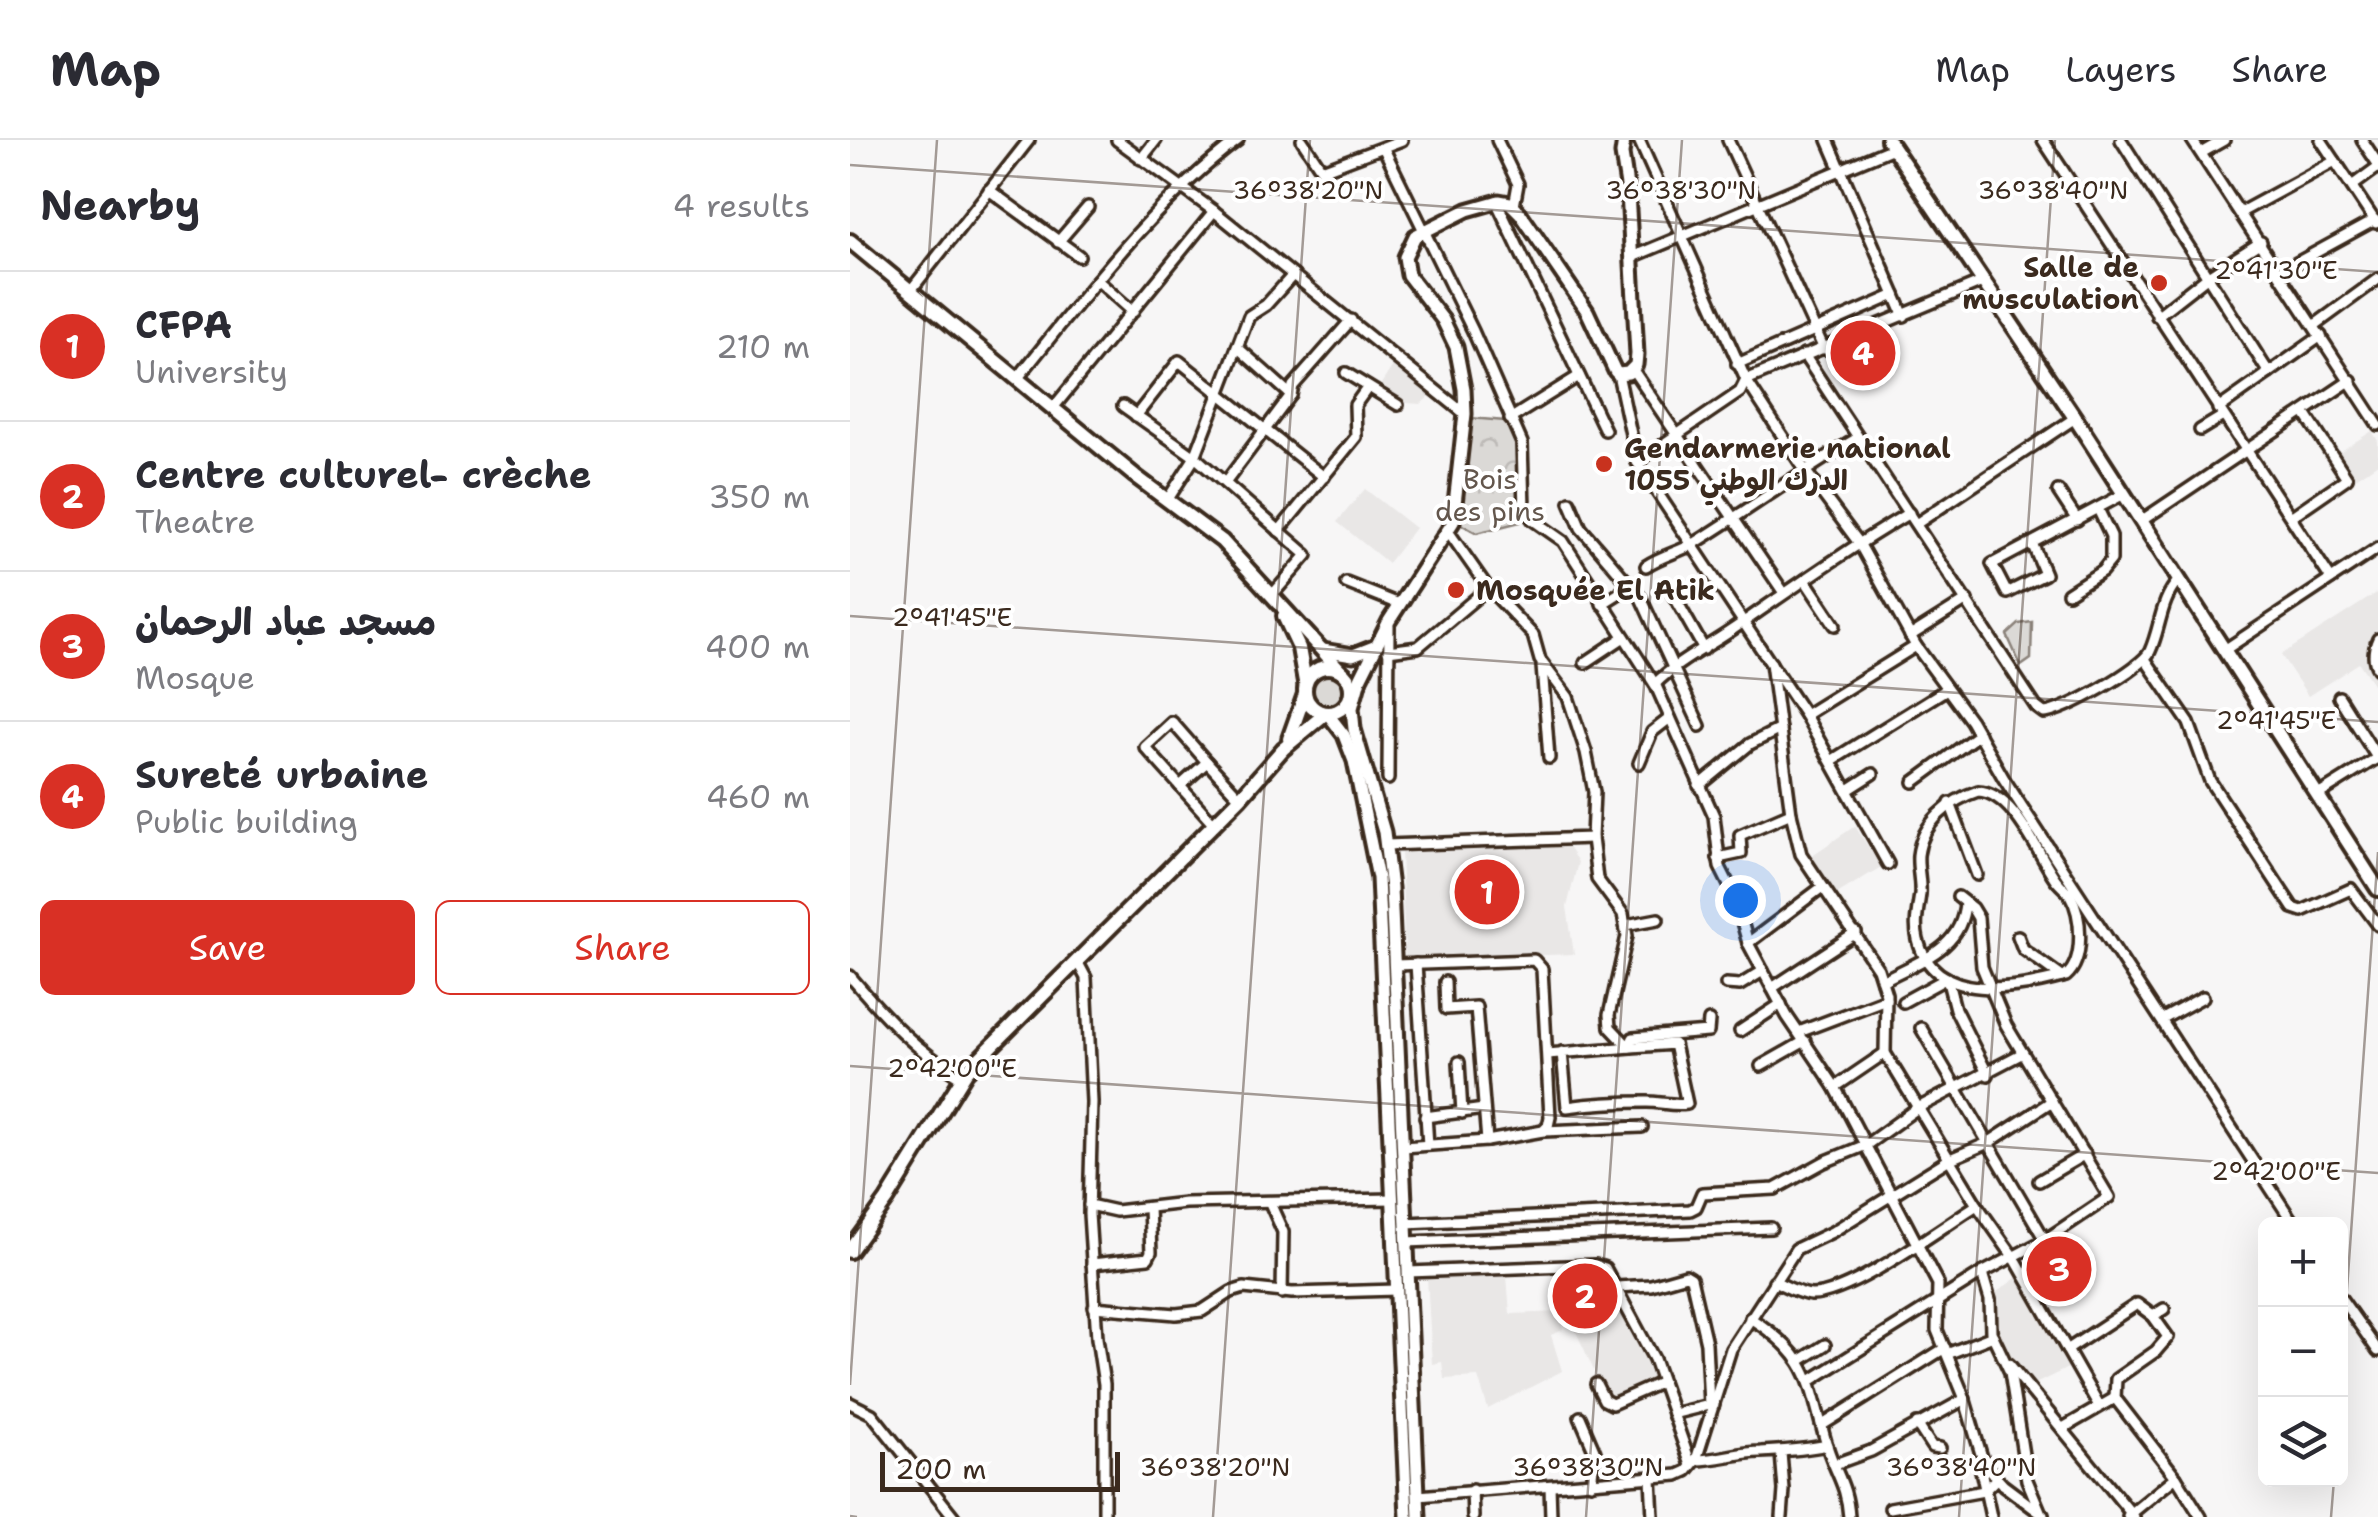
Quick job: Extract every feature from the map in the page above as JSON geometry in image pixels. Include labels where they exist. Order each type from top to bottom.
[{"type":"main road","points":[[850,1251],[887,1200],[962,1078],[1240,798],[1283,749],[1327,713],[1345,706],[1399,604],[1448,531],[1454,518],[1465,414],[1461,368],[1450,334],[1405,270],[1408,248],[1422,231],[1496,201],[1514,206],[1587,312],[1618,374],[1633,370],[1637,354],[1632,257],[1621,142]]},
{"type":"main road","points":[[1890,144],[2075,418],[2378,889]]},
{"type":"main road","points":[[850,241],[1135,476],[1222,541],[1349,682],[1351,714],[1386,845],[1420,1517]]},
{"type":"main road","points":[[1273,595],[1296,642],[1311,705],[1327,713],[1344,735],[1354,761],[1378,878],[1407,1517]]},
{"type":"main road","points":[[1283,749],[1316,670],[1335,667],[1348,656],[1372,649],[1386,627]]},
{"type":"main road","points":[[1320,650],[1348,656]]},
{"type":"main road","points":[[1351,714],[1360,679]]},
{"type":"street","points":[[911,290],[1029,140]]},
{"type":"street","points":[[1117,140],[1214,211],[1465,414]]},
{"type":"street","points":[[1142,159],[1156,140]]},
{"type":"street","points":[[1017,379],[1178,187],[1238,140]]},
{"type":"street","points":[[1302,140],[1322,170],[1402,140]]},
{"type":"street","points":[[1498,140],[1518,184],[1514,206]]},
{"type":"street","points":[[1640,140],[1746,380],[1804,470],[1859,543],[1916,646],[1979,734],[2289,1217]]},
{"type":"street","points":[[1728,140],[1824,348]]},
{"type":"street","points":[[1828,140],[1904,316]]},
{"type":"street","points":[[2043,140],[2331,579]]},
{"type":"street","points":[[2121,140],[2269,374]]},
{"type":"street","points":[[2192,140],[2321,336],[2374,408],[2378,425]]},
{"type":"street","points":[[2201,153],[2224,140]]},
{"type":"street","points":[[2280,272],[2376,222],[2321,140]]},
{"type":"street","points":[[2352,186],[2378,166],[2362,140]]},
{"type":"street","points":[[1632,257],[1840,170],[1890,144]]},
{"type":"street","points":[[1384,149],[1473,331],[1522,446],[1524,508],[1563,541],[1655,684],[1716,824],[1718,858],[1748,942],[1781,1004],[1835,1087],[1938,1284],[1937,1330],[1964,1399],[1991,1517]]},
{"type":"street","points":[[2241,212],[2335,161]]},
{"type":"street","points":[[989,190],[1079,256]]},
{"type":"street","points":[[1496,201],[1605,430]]},
{"type":"street","points":[[1058,242],[1088,207]]},
{"type":"street","points":[[1053,408],[1214,211]]},
{"type":"street","points":[[2157,316],[2208,276],[2261,242]]},
{"type":"street","points":[[1168,500],[1195,457],[1249,316],[1266,305],[1293,275]]},
{"type":"street","points":[[1097,280],[1132,312]]},
{"type":"street","points":[[2314,325],[2378,280]]},
{"type":"street","points":[[1637,462],[1740,392],[1746,380],[1982,282]]},
{"type":"street","points":[[1738,364],[1895,295]]},
{"type":"street","points":[[1225,483],[1294,386],[1351,320]]},
{"type":"street","points":[[2200,430],[2321,336]]},
{"type":"street","points":[[1237,347],[1291,394]]},
{"type":"street","points":[[1804,355],[2036,707],[2044,713],[2072,704],[2145,659],[2168,592],[2179,580]]},
{"type":"street","points":[[1136,416],[1179,360],[1324,477]]},
{"type":"street","points":[[1633,370],[1784,593]]},
{"type":"street","points":[[1346,374],[1398,405]]},
{"type":"street","points":[[1618,374],[1637,462],[1805,715],[1888,864]]},
{"type":"street","points":[[1510,419],[1579,376]]},
{"type":"street","points":[[2141,521],[2351,380]]},
{"type":"street","points":[[1279,531],[1356,437],[1356,404],[1368,387]]},
{"type":"street","points":[[1123,406],[1195,457],[1306,555],[1273,595]]},
{"type":"street","points":[[2292,516],[2347,478],[2304,412]]},
{"type":"street","points":[[1916,524],[2075,418]]},
{"type":"street","points":[[1646,566],[1691,545],[1858,438]]},
{"type":"street","points":[[2058,491],[2077,520]]},
{"type":"street","points":[[2032,544],[2046,574],[2007,593],[1992,564],[2124,494]]},
{"type":"street","points":[[1570,502],[1580,528],[1641,598],[1700,726]]},
{"type":"street","points":[[2068,593],[2112,560],[2110,536],[2098,509]]},
{"type":"street","points":[[1543,511],[1543,524]]},
{"type":"street","points":[[1655,684],[1671,668],[1909,513]]},
{"type":"street","points":[[1448,531],[1488,588],[1533,635],[1541,662],[1549,758]]},
{"type":"street","points":[[2226,650],[2378,548]]},
{"type":"street","points":[[1805,580],[1835,625]]},
{"type":"street","points":[[1346,583],[1399,604]]},
{"type":"street","points":[[1602,604],[1632,584]]},
{"type":"street","points":[[1388,652],[1418,647],[1488,588]]},
{"type":"street","points":[[1670,589],[1704,649]]},
{"type":"street","points":[[1910,636],[1967,600]]},
{"type":"street","points":[[1386,627],[1388,779]]},
{"type":"street","points":[[1585,663],[1624,638]]},
{"type":"street","points":[[2378,640],[2374,662],[2378,669]]},
{"type":"street","points":[[1805,715],[1916,646]]},
{"type":"street","points":[[2145,659],[2189,723],[2210,781],[2293,908],[2302,911],[2351,889],[2378,925]]},
{"type":"street","points":[[1541,662],[1568,696],[1594,792],[1592,838],[1597,878],[1623,914],[1626,926],[1626,947],[1609,1014],[1610,1026],[1629,1047]]},
{"type":"street","points":[[1771,662],[1801,854],[1856,933],[1882,980],[1886,999],[1885,1053],[2099,1406]]},
{"type":"street","points":[[1832,761],[1947,689]]},
{"type":"street","points":[[2318,795],[2378,758],[2340,698]]},
{"type":"street","points":[[1639,763],[1652,732],[1670,718]]},
{"type":"street","points":[[1214,824],[1145,746],[1172,722],[1240,798]]},
{"type":"street","points":[[1699,786],[1750,744],[1780,729]]},
{"type":"street","points":[[1914,782],[1979,734]]},
{"type":"street","points":[[1180,786],[1207,762]]},
{"type":"street","points":[[1848,790],[1872,774]]},
{"type":"street","points":[[1978,791],[2000,799],[2070,896],[2080,942],[2078,962],[2062,978],[1981,990],[1946,978],[1925,958],[1918,940],[1916,916],[1920,892],[1918,856],[1929,828],[1950,803],[1978,791]]},
{"type":"street","points":[[1950,803],[1977,875]]},
{"type":"street","points":[[1718,858],[1741,853],[1740,836],[1792,813]]},
{"type":"street","points":[[1386,845],[1592,838]]},
{"type":"street","points":[[2051,873],[2061,866]]},
{"type":"street","points":[[1748,942],[1822,888]]},
{"type":"street","points":[[1810,1382],[2109,1197],[2023,1054],[1989,988],[1982,967],[1978,918],[1962,900],[1964,922],[1945,949],[1882,980]]},
{"type":"street","points":[[1626,926],[1658,918]]},
{"type":"street","points":[[1772,988],[1856,933]]},
{"type":"street","points":[[2018,936],[2023,949],[2062,978]]},
{"type":"street","points":[[1395,965],[1534,960],[1542,970],[1548,1054],[1550,1117],[1543,1131]]},
{"type":"street","points":[[1076,962],[1086,978],[1092,1102],[1089,1205],[1094,1307],[1104,1384],[1104,1517]]},
{"type":"street","points":[[1416,964],[1428,1145]]},
{"type":"street","points":[[1726,984],[1740,985],[1763,971]]},
{"type":"street","points":[[850,976],[877,1010],[914,1046],[962,1078]]},
{"type":"street","points":[[1903,1002],[1946,978]]},
{"type":"street","points":[[1946,978],[1955,1009],[1988,1074]]},
{"type":"street","points":[[1445,982],[1446,1009],[1476,1007],[1487,1141]]},
{"type":"street","points":[[2162,1019],[2203,996]]},
{"type":"street","points":[[1761,1066],[1802,1037],[1886,999]]},
{"type":"street","points":[[1740,1031],[1781,1004]]},
{"type":"street","points":[[1629,1047],[1633,1038],[1708,1032],[1709,1020]]},
{"type":"street","points":[[1921,1028],[2045,1240]]},
{"type":"street","points":[[1548,1054],[1562,1052],[1674,1044],[1686,1104],[1613,1101],[1568,1107],[1562,1052]]},
{"type":"street","points":[[1835,1087],[1885,1053]]},
{"type":"street","points":[[1406,1223],[1690,1210],[1696,1208],[1702,1193],[1775,1189],[1866,1145],[1916,1109],[2023,1054]]},
{"type":"street","points":[[1459,1062],[1462,1112]]},
{"type":"street","points":[[1694,1463],[1731,1349],[1796,1250],[1948,1160],[1988,1143],[2052,1101]]},
{"type":"street","points":[[1424,1117],[1484,1109]]},
{"type":"street","points":[[1403,1147],[1487,1141],[1543,1131],[1642,1127]]},
{"type":"street","points":[[2039,1182],[2084,1154]]},
{"type":"street","points":[[1089,1205],[1109,1211],[1184,1203],[1392,1199]]},
{"type":"street","points":[[1270,1204],[1283,1232],[1282,1292]]},
{"type":"street","points":[[1774,1282],[1809,1295],[1828,1292],[1880,1267],[1977,1206]]},
{"type":"street","points":[[1092,1264],[1148,1258],[1149,1209]]},
{"type":"street","points":[[1406,1242],[1771,1228]]},
{"type":"street","points":[[1408,1272],[1595,1264],[1605,1268],[1654,1359],[1694,1463]]},
{"type":"street","points":[[1982,1273],[1990,1300],[1992,1336],[2016,1396],[2026,1480],[2043,1516]]},
{"type":"street","points":[[1617,1287],[1652,1285],[1686,1275],[1691,1278],[1706,1342],[1711,1405]]},
{"type":"street","points":[[1094,1307],[1176,1314],[1202,1312],[1244,1288],[1282,1292],[1397,1290]]},
{"type":"street","points":[[2067,1350],[2136,1304],[2153,1316],[2168,1337],[2156,1351],[2116,1379],[2115,1398],[2176,1476],[2201,1517]]},
{"type":"street","points":[[2348,1307],[2378,1351]]},
{"type":"street","points":[[2153,1316],[2164,1309]]},
{"type":"street","points":[[1750,1318],[1778,1337],[1800,1360],[1824,1424],[1827,1445],[1843,1480],[1849,1517]]},
{"type":"street","points":[[1824,1424],[1946,1352],[1992,1336]]},
{"type":"street","points":[[1800,1360],[1825,1345]]},
{"type":"street","points":[[2004,1358],[2131,1516],[2176,1476]]},
{"type":"street","points":[[1596,1384],[1604,1400],[1612,1404],[1662,1382]]},
{"type":"street","points":[[2064,1428],[2115,1398]]},
{"type":"street","points":[[1835,1464],[1871,1451],[1964,1399]]},
{"type":"street","points":[[850,1403],[872,1414],[954,1517]]},
{"type":"street","points":[[1673,1414],[1711,1405]]},
{"type":"street","points":[[1580,1417],[1595,1452],[1591,1484]]},
{"type":"street","points":[[1917,1424],[1932,1447],[1940,1448]]},
{"type":"street","points":[[1418,1496],[1678,1475],[1694,1463],[1827,1445]]},
{"type":"street","points":[[1976,1446],[1996,1478],[2043,1516]]},
{"type":"street","points":[[1781,1453],[1782,1517]]},
{"type":"street","points":[[1651,1478],[1653,1517]]},
{"type":"street","points":[[1890,1508],[1984,1491],[1996,1478]]},
{"type":"street","points":[[1550,1486],[1550,1517]]},
{"type":"street","points":[[1472,1490],[1473,1517]]},
{"type":"shaded area","points":[[1396,361],[1421,381],[1431,395],[1421,404],[1406,403],[1381,384]]},
{"type":"shaded area","points":[[2372,431],[2378,441],[2378,463],[2347,484],[2330,458]]},
{"type":"shaded area","points":[[1365,489],[1415,528],[1388,563],[1337,522]]},
{"type":"shaded area","points":[[2378,592],[2378,691],[2359,663],[2308,696],[2281,655]]},
{"type":"shaded area","points":[[1855,826],[1881,867],[1832,897],[1808,858]]},
{"type":"shaded area","points":[[1566,844],[1578,862],[1567,907],[1574,954],[1405,960],[1401,850]]},
{"type":"shaded area","points":[[1507,1276],[1510,1314],[1559,1312],[1563,1330],[1551,1335],[1562,1371],[1488,1409],[1478,1377],[1444,1379],[1442,1362],[1432,1364],[1427,1277]]},
{"type":"shaded area","points":[[2019,1276],[2072,1366],[2035,1384],[2008,1354],[1994,1327],[1997,1292]]},
{"type":"shaded area","points":[[1621,1303],[1659,1380],[1614,1402],[1607,1399],[1574,1327]]},
{"type":"green space","name":"Bois des pins","points":[[1470,418],[1505,421],[1519,448],[1520,522],[1477,533],[1457,522]]},
{"type":"green space","points":[[2032,622],[2031,659],[2021,666],[2007,635],[2019,624]]},
{"type":"green space","points":[[1328,673],[1340,678],[1345,690],[1340,702],[1328,707],[1316,702],[1311,690],[1316,678]]},
{"type":"place","name":"Salle de musculation","points":[[2159,283]]},
{"type":"place","name":"Sureté urbaine","points":[[1863,353]]},
{"type":"place","name":"Gendarmerie national 1055 الدرك الوطني","points":[[1604,464]]},
{"type":"place","name":"Mosquée El Atik","points":[[1456,590]]},
{"type":"place","name":"CFPA","points":[[1487,892]]},
{"type":"place","name":"مسجد عباد الرحمان","points":[[2059,1269]]},
{"type":"place","name":"Centre culturel- crèche","points":[[1585,1296]]}]
